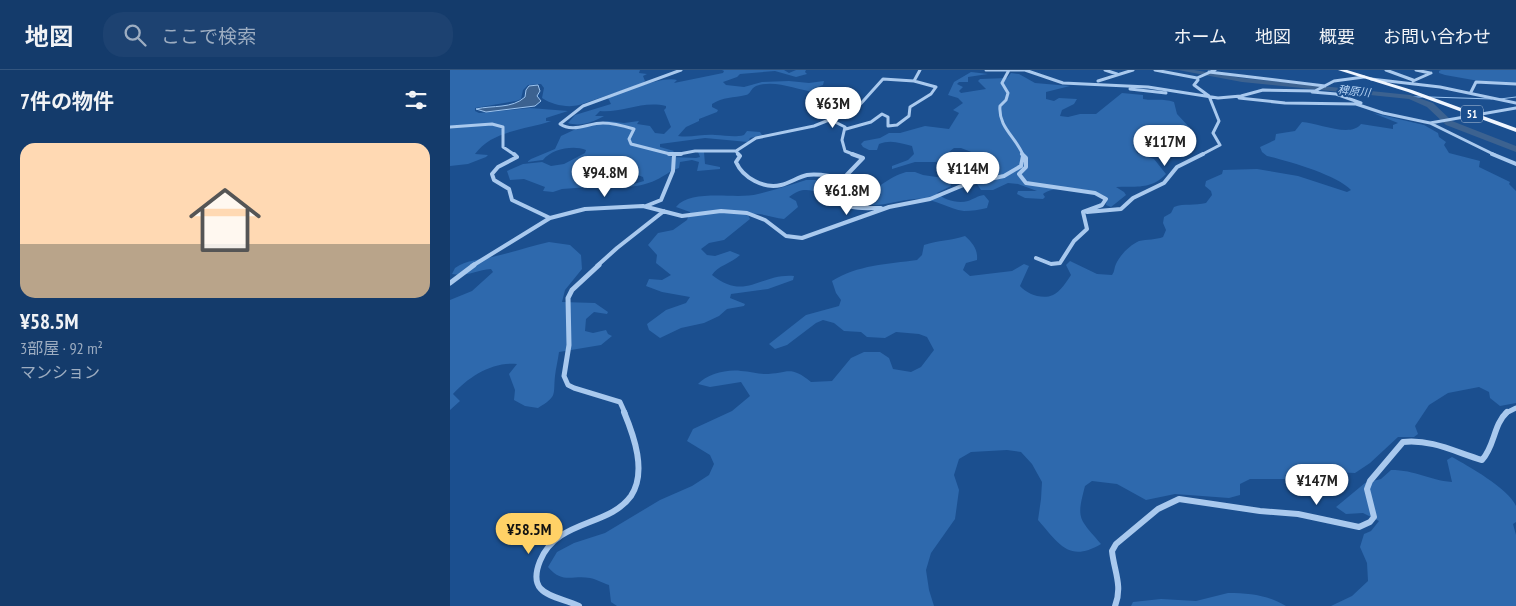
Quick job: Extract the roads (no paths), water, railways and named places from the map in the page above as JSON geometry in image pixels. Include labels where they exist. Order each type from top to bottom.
[{"type":"main road","name":"51","points":[[1341,70],[1426,97],[1516,130]]},
{"type":"street","points":[[681,70],[583,106],[560,124],[568,128],[600,123],[628,127],[634,129],[629,139],[631,144],[674,155],[695,151],[736,152],[756,138],[814,126],[856,109],[866,100],[872,88],[881,80],[914,81],[936,87],[931,94],[910,107],[908,110],[910,113],[905,120],[890,127],[888,117],[882,114],[878,115],[871,122],[846,129]]},
{"type":"street","points":[[914,81],[920,70]]},
{"type":"street","points":[[986,70],[1031,71],[1063,83],[1109,85],[1167,93],[1169,90],[1212,98],[1233,97],[1263,90],[1311,91],[1318,90],[1340,80],[1364,77]]},
{"type":"street","points":[[1009,70],[1002,83],[1008,93],[1006,100],[1000,106],[1000,120],[1001,125],[1026,158],[1026,167],[1019,174],[1022,180],[1026,184],[1095,193],[1106,199],[1102,205],[1083,212]]},
{"type":"street","points":[[1105,70],[1117,74]]},
{"type":"street","points":[[1098,81],[1133,70]]},
{"type":"street","points":[[1155,70],[1196,78],[1215,70]]},
{"type":"street","points":[[1386,70],[1401,77],[1415,80]]},
{"type":"street","points":[[1410,82],[1431,73],[1416,70]]},
{"type":"street","points":[[1207,73],[1324,87]]},
{"type":"street","points":[[1083,212],[1121,209],[1133,198],[1164,183],[1177,167],[1220,145],[1213,133],[1219,120],[1212,98],[1194,85],[1198,80],[1196,78]]},
{"type":"street","points":[[1090,79],[1109,85]]},
{"type":"street","points":[[1372,79],[1410,82],[1471,92],[1516,103]]},
{"type":"street","points":[[1471,92],[1476,82],[1516,84]]},
{"type":"street","points":[[1311,91],[1320,94],[1336,94],[1430,124],[1516,164]]},
{"type":"street","points":[[1233,97],[1285,103],[1352,103],[1404,116]]},
{"type":"street","points":[[1430,124],[1516,108]]},
{"type":"street","points":[[831,120],[843,125],[846,129]]},
{"type":"street","points":[[450,127],[492,124],[503,127],[503,147],[513,152],[516,158],[495,170],[492,174],[494,180],[509,189],[512,200],[550,218]]},
{"type":"street","points":[[839,183],[863,158],[845,151],[842,140],[846,129]]},
{"type":"street","points":[[736,152],[740,156],[736,162],[740,171],[757,182],[780,185],[805,176],[838,177],[840,178],[837,193],[839,199],[847,206],[863,209],[889,207],[930,199],[961,186],[1004,176],[1021,166],[1023,156]]},
{"type":"street","points":[[662,211],[661,200],[672,171],[674,155]]},
{"type":"street","points":[[450,283],[466,270],[550,218],[585,209],[643,206],[661,200]]},
{"type":"street","points":[[643,206],[688,216],[721,211],[747,213],[765,220],[786,236],[802,238],[889,207]]},
{"type":"street","points":[[579,606],[547,593],[538,586],[534,578],[540,557],[559,535],[606,515],[622,505],[632,494],[638,463],[635,444],[620,402],[609,397],[578,391],[568,385],[564,376],[569,345],[568,298],[572,290],[617,248],[662,211]]},
{"type":"street","points":[[1036,258],[1051,264],[1060,263],[1074,241],[1086,229],[1083,212]]},
{"type":"street","points":[[1115,606],[1119,597],[1120,586],[1112,551],[1116,544],[1146,518],[1175,500],[1298,514],[1360,528],[1374,517],[1367,489],[1370,481],[1403,442],[1423,442],[1449,447],[1482,460],[1488,456],[1503,415],[1510,408],[1516,408]]},
{"type":"waterway","name":"稗原川","points":[[1181,70],[1242,80],[1410,97],[1430,105],[1449,123],[1516,149]]},
{"type":"waterway","name":"稗原川","points":[[1410,97],[1422,97]]},
{"type":"waterway","points":[[1430,97],[1492,99]]},
{"type":"waterway","points":[[1500,99],[1516,97]]}]
